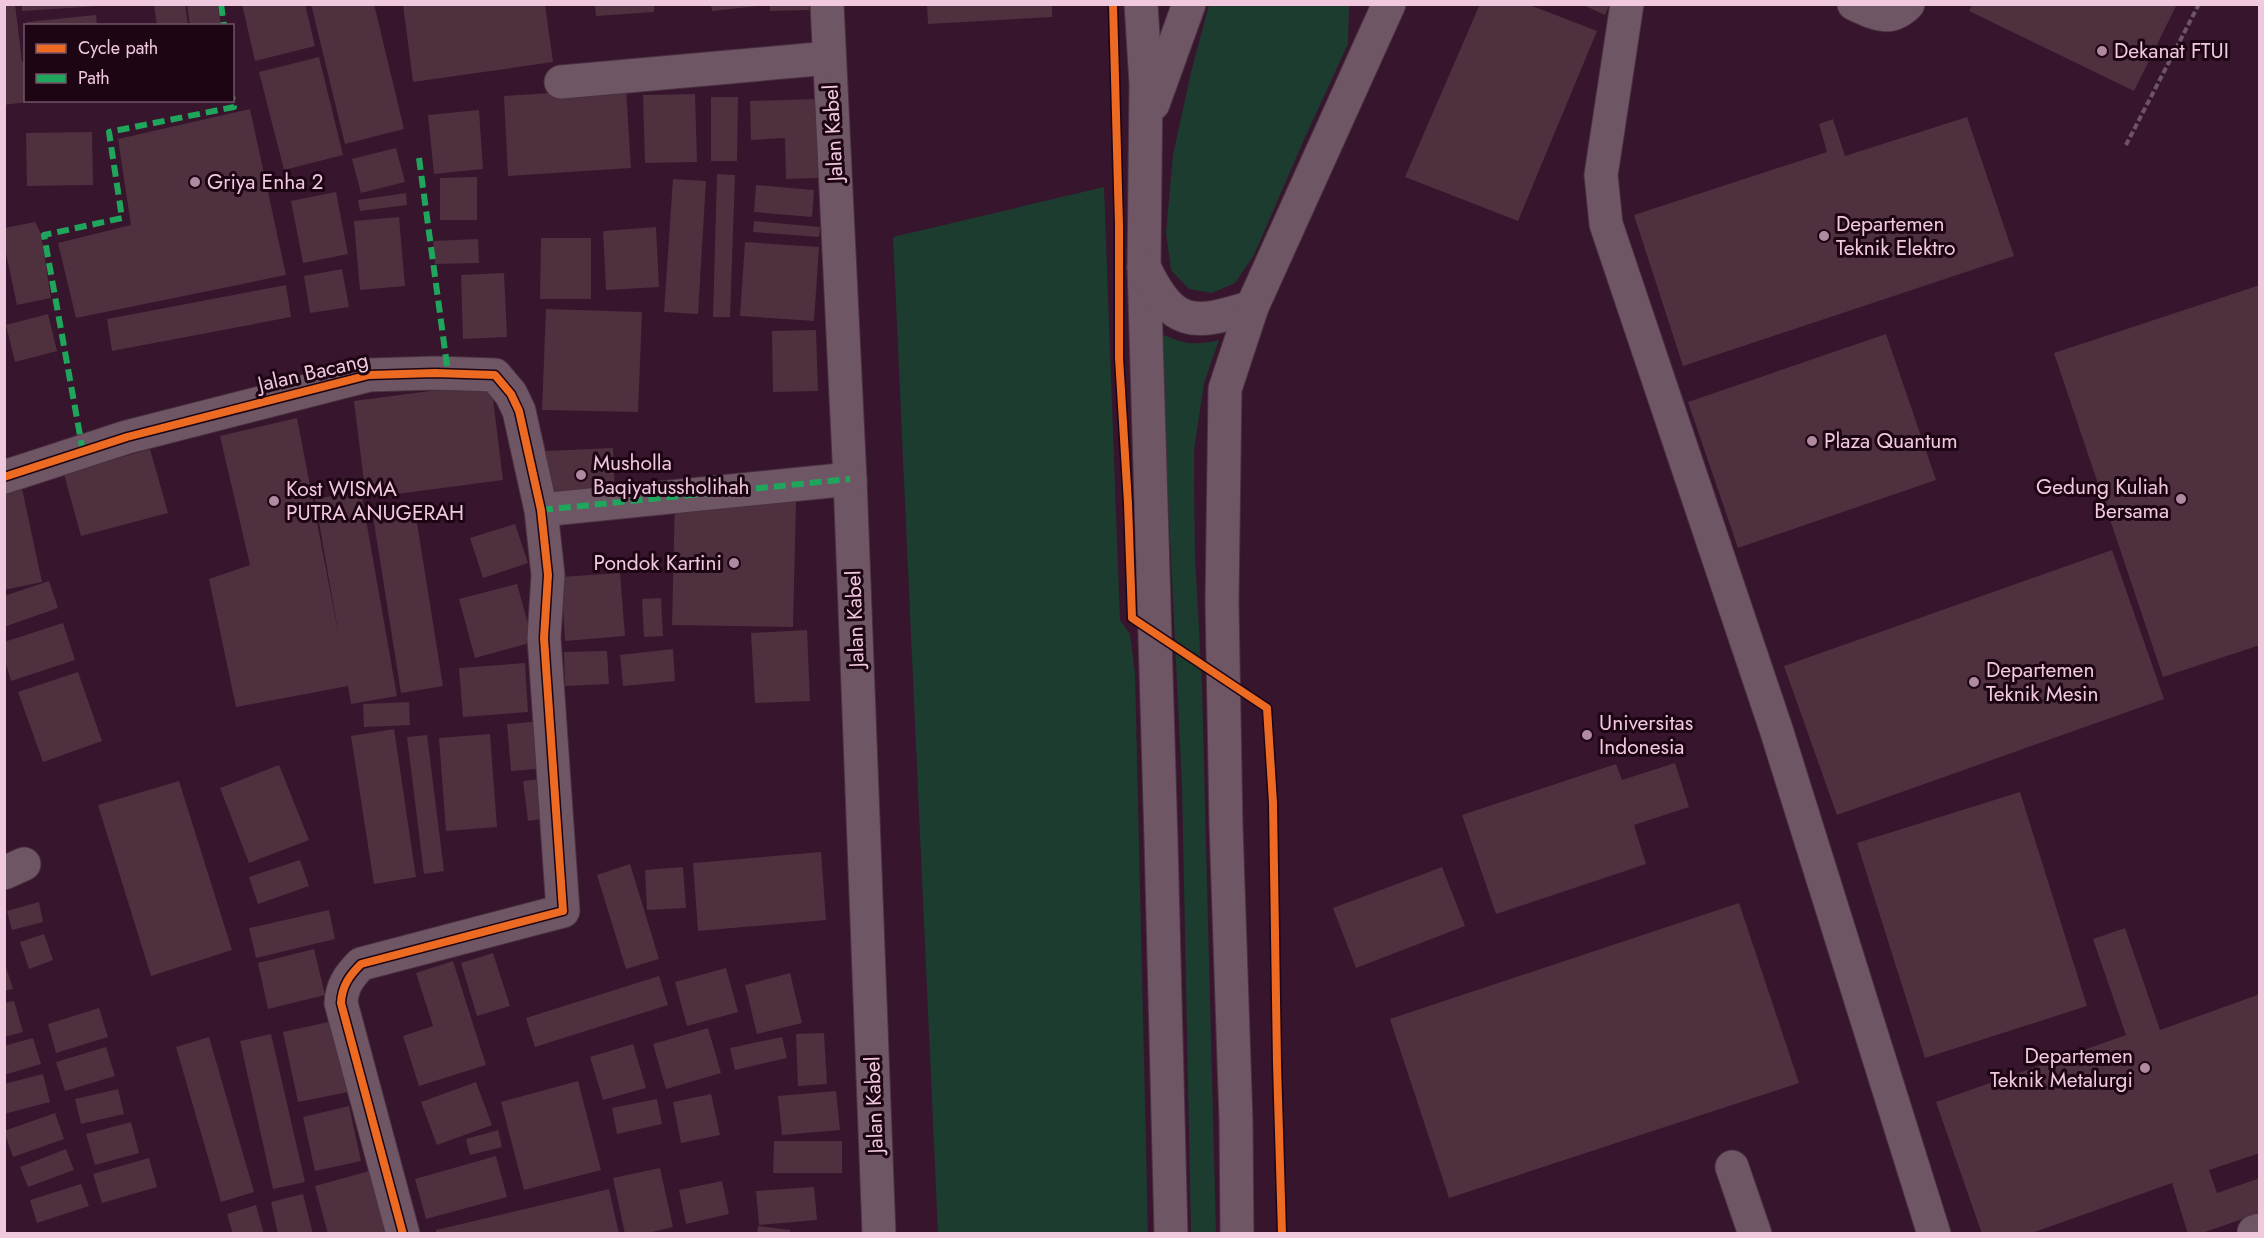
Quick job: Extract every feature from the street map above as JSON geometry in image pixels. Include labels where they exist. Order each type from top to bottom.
[{"type":"street","name":"Jalan Kabel","points":[[827,4],[850,478],[879,1233]]},
{"type":"street","points":[[1141,4],[1146,84],[1144,267],[1171,1233]]},
{"type":"street","points":[[1145,129],[1189,4]]},
{"type":"street","points":[[1627,4],[1601,175],[1606,224],[1776,729],[1934,1233]]},
{"type":"street","points":[[1854,4],[1882,16],[1893,15],[1908,4]]},
{"type":"street","points":[[1238,1233],[1226,825],[1223,613],[1225,389],[1252,307],[1382,11]]},
{"type":"street","points":[[561,82],[829,58]]},
{"type":"street","points":[[1144,267],[1157,294],[1174,312],[1194,319],[1209,319],[1252,307]]},
{"type":"street","name":"Jalan Bacang","points":[[4,477],[127,437],[369,375],[435,373],[495,375],[511,394],[519,411],[541,510]]},
{"type":"street","points":[[403,1233],[341,1004],[342,993],[347,978],[361,964],[563,911],[544,638],[548,575],[541,510],[850,478]]},
{"type":"street","points":[[1732,1167],[1755,1233]]},
{"type":"path","points":[[2126,145],[2199,4]]},
{"type":"green space","points":[[1209,5],[1349,5],[1348,44],[1254,255],[1235,283],[1212,293],[1189,289],[1171,270],[1166,233],[1173,155],[1191,72]]},
{"type":"green space","points":[[1104,187],[1120,620],[1130,634],[1135,673],[1148,1233],[938,1233],[893,237]]},
{"type":"green space","points":[[1160,333],[1189,343],[1219,340],[1204,383],[1194,450],[1195,555],[1202,686],[1216,1233],[1191,1233],[1182,786]]},
{"type":"building","points":[[4,4],[15,4],[22,62],[24,62],[24,102],[26,102],[4,105]]},
{"type":"building","points":[[22,4],[99,4],[99,6],[22,11]]},
{"type":"building","points":[[154,4],[185,4],[188,24],[157,24]]},
{"type":"building","points":[[187,4],[217,4],[221,24],[190,24]]},
{"type":"building","points":[[242,4],[305,4],[315,46],[255,61]]},
{"type":"building","points":[[311,4],[374,4],[404,129],[345,144]]},
{"type":"building","points":[[403,4],[545,4],[553,62],[413,82]]},
{"type":"building","points":[[595,4],[654,4],[654,12],[596,16]]},
{"type":"building","points":[[770,4],[809,4],[809,10],[770,11]]},
{"type":"building","points":[[927,4],[1052,4],[1052,17],[928,24]]},
{"type":"building","points":[[1480,4],[1527,4],[1597,31],[1518,221],[1405,177]]},
{"type":"building","points":[[1581,4],[1610,4],[1605,15]]},
{"type":"building","name":"Dekanat FTUI","points":[[1973,4],[2177,4],[2134,91],[1969,11]]},
{"type":"building","points":[[711,5],[758,5],[758,6],[712,11]]},
{"type":"building","points":[[96,15],[97,24],[27,24],[27,22]]},
{"type":"building","points":[[319,57],[343,155],[284,170],[259,72]]},
{"type":"building","points":[[626,88],[631,168],[508,176],[504,96]]},
{"type":"building","points":[[695,94],[697,162],[645,163],[643,95]]},
{"type":"building","points":[[711,97],[738,97],[737,161],[711,161]]},
{"type":"building","points":[[815,99],[819,178],[786,179],[785,138],[751,140],[750,101]]},
{"type":"building","name":"Griya Enha 2","points":[[250,109],[286,275],[76,318],[58,243],[131,225],[118,139]]},
{"type":"building","points":[[479,110],[483,169],[434,174],[428,115]]},
{"type":"building","name":"Departemen Teknik Elektro","points":[[1967,117],[2014,256],[1683,366],[1634,215],[1827,152],[1819,124],[1833,119],[1845,156]]},
{"type":"building","points":[[92,132],[93,185],[27,186],[26,133]]},
{"type":"building","points":[[396,148],[405,182],[361,193],[352,159]]},
{"type":"building","points":[[717,174],[735,175],[730,317],[713,317]]},
{"type":"building","points":[[477,177],[477,220],[440,220],[440,178]]},
{"type":"building","points":[[673,179],[706,181],[698,314],[664,312]]},
{"type":"building","points":[[756,185],[814,190],[812,217],[754,212]]},
{"type":"building","points":[[336,192],[348,254],[303,263],[291,201]]},
{"type":"building","points":[[406,193],[407,205],[360,211],[358,200]]},
{"type":"building","points":[[399,217],[405,286],[360,290],[354,221]]},
{"type":"building","points":[[754,221],[820,227],[819,237],[753,232]]},
{"type":"building","points":[[35,222],[41,234],[51,298],[17,305],[4,244],[4,228]]},
{"type":"building","points":[[656,227],[659,287],[606,290],[603,231]]},
{"type":"building","points":[[541,238],[591,238],[591,299],[540,299]]},
{"type":"building","points":[[478,239],[479,263],[435,264],[433,241]]},
{"type":"building","points":[[745,242],[819,247],[814,321],[740,316]]},
{"type":"building","points":[[342,269],[349,307],[310,313],[304,276]]},
{"type":"building","points":[[504,273],[507,337],[463,339],[461,275]]},
{"type":"building","points":[[286,285],[291,317],[112,351],[107,319]]},
{"type":"building","name":"Gedung Kuliah Bersama","points":[[2260,285],[2260,645],[2163,677],[2054,353]]},
{"type":"building","points":[[546,309],[642,312],[638,412],[542,410]]},
{"type":"building","points":[[48,314],[57,351],[15,362],[6,325]]},
{"type":"building","points":[[816,330],[818,391],[773,392],[772,331]]},
{"type":"building","name":"Plaza Quantum","points":[[1886,334],[1936,480],[1738,548],[1688,402]]},
{"type":"building","points":[[491,383],[503,480],[366,498],[354,401]]},
{"type":"building","name":"Kost WISMA PUTRA ANUGERAH","points":[[297,418],[339,637],[315,499],[361,491],[397,696],[351,704],[348,686],[236,707],[209,579],[250,565],[220,436]]},
{"type":"building","name":"Musholla Baqiyatussholihah","points":[[613,448],[615,499],[548,502],[546,451]]},
{"type":"building","points":[[150,449],[168,513],[81,536],[64,474]]},
{"type":"building","points":[[20,479],[42,582],[4,590],[4,482]]},
{"type":"building","name":"Pondok Kartini","points":[[675,500],[796,502],[793,627],[672,625]]},
{"type":"building","points":[[415,510],[443,686],[401,693],[373,516]]},
{"type":"building","points":[[515,524],[528,563],[483,578],[470,538]]},
{"type":"building","name":"Departemen Teknik Mesin","points":[[2112,550],[2164,699],[1837,815],[1784,666]]},
{"type":"building","points":[[620,573],[625,636],[565,641],[561,577]]},
{"type":"building","points":[[49,581],[58,608],[4,627],[4,596]]},
{"type":"building","points":[[517,584],[533,642],[475,658],[459,599]]},
{"type":"building","points":[[661,598],[663,636],[644,637],[642,599]]},
{"type":"building","points":[[63,623],[75,660],[11,681],[4,658],[4,642]]},
{"type":"building","points":[[807,630],[810,701],[755,703],[751,633]]},
{"type":"building","points":[[673,649],[675,681],[623,686],[620,655]]},
{"type":"building","points":[[607,651],[609,684],[565,686],[564,652]]},
{"type":"building","points":[[525,663],[528,712],[463,717],[459,668]]},
{"type":"building","points":[[78,672],[102,741],[43,762],[18,692]]},
{"type":"building","points":[[409,702],[410,725],[364,727],[363,704]]},
{"type":"building","points":[[545,721],[549,768],[511,771],[507,724]]},
{"type":"building","points":[[394,729],[416,877],[374,884],[351,736]]},
{"type":"building","points":[[490,734],[497,827],[446,831],[439,738]]},
{"type":"building","points":[[427,735],[444,871],[424,874],[407,737]]},
{"type":"building","points":[[1675,763],[1689,807],[1634,825],[1646,864],[1496,914],[1462,815],[1616,764],[1622,780]]},
{"type":"building","points":[[279,765],[309,840],[249,863],[220,788]]},
{"type":"building","points":[[549,778],[555,817],[528,821],[523,781]]},
{"type":"building","points":[[179,781],[232,950],[151,976],[98,805]]},
{"type":"building","points":[[2020,792],[2087,1006],[1925,1058],[1857,843]]},
{"type":"building","points":[[821,852],[826,920],[698,931],[693,863]]},
{"type":"building","points":[[300,860],[309,886],[258,904],[249,877]]},
{"type":"building","points":[[630,864],[659,959],[626,969],[597,875]]},
{"type":"building","points":[[683,867],[686,908],[647,910],[645,870]]},
{"type":"building","points":[[1442,867],[1465,926],[1356,968],[1333,908]]},
{"type":"building","points":[[39,902],[43,922],[12,930],[7,911]]},
{"type":"building","points":[[1739,903],[1799,1083],[1449,1198],[1390,1019]]},
{"type":"building","points":[[329,910],[335,939],[256,958],[249,928]]},
{"type":"building","name":"Departemen Teknik Metalurgi","points":[[2125,928],[2160,1030],[2260,994],[2260,1153],[2209,1170],[2217,1193],[2260,1178],[2260,1213],[2199,1234],[2188,1234],[2172,1183],[2029,1234],[1982,1234],[1936,1102],[2126,1035],[2093,939]]},
{"type":"building","points":[[44,934],[53,960],[29,969],[20,942]]},
{"type":"building","points":[[314,949],[325,995],[268,1009],[258,963]]},
{"type":"building","points":[[493,953],[510,1006],[477,1016],[461,963]]},
{"type":"building","points":[[4,961],[13,989],[4,991]]},
{"type":"building","points":[[453,961],[486,1065],[419,1086],[403,1036],[433,1026],[416,973]]},
{"type":"building","points":[[726,968],[738,1012],[687,1026],[675,982]]},
{"type":"building","points":[[790,973],[802,1023],[757,1034],[745,985]]},
{"type":"building","points":[[659,976],[668,1005],[535,1047],[526,1018]]},
{"type":"building","points":[[14,1001],[23,1032],[4,1037],[4,1003]]},
{"type":"building","points":[[99,1008],[108,1037],[56,1053],[48,1024]]},
{"type":"building","points":[[333,1021],[348,1092],[298,1102],[283,1032]]},
{"type":"building","points":[[708,1028],[721,1073],[666,1089],[653,1044]]},
{"type":"building","points":[[824,1033],[827,1084],[798,1086],[796,1034]]},
{"type":"building","points":[[271,1034],[305,1182],[273,1189],[240,1041]]},
{"type":"building","points":[[209,1037],[254,1192],[221,1202],[176,1047]]},
{"type":"building","points":[[782,1037],[787,1058],[735,1070],[730,1048]]},
{"type":"building","points":[[33,1038],[41,1064],[4,1075],[4,1046]]},
{"type":"building","points":[[633,1044],[646,1088],[603,1100],[590,1057]]},
{"type":"building","points":[[106,1047],[115,1076],[65,1091],[56,1062]]},
{"type":"building","points":[[43,1074],[50,1102],[4,1114],[4,1084]]},
{"type":"building","points":[[578,1081],[601,1170],[524,1190],[501,1102]]},
{"type":"building","points":[[476,1082],[492,1125],[437,1145],[421,1102]]},
{"type":"building","points":[[118,1089],[124,1114],[81,1124],[75,1099]]},
{"type":"building","points":[[836,1091],[840,1130],[782,1135],[778,1096]]},
{"type":"building","points":[[711,1094],[720,1135],[681,1143],[673,1102]]},
{"type":"building","points":[[657,1099],[662,1124],[617,1134],[612,1108]]},
{"type":"building","points":[[349,1106],[361,1161],[315,1171],[303,1117]]},
{"type":"building","points":[[55,1113],[64,1139],[13,1157],[4,1131]]},
{"type":"building","points":[[131,1122],[139,1153],[95,1165],[86,1134]]},
{"type":"building","points":[[498,1130],[502,1147],[470,1155],[466,1139]]},
{"type":"building","points":[[774,1141],[842,1141],[842,1173],[773,1173]]},
{"type":"building","points":[[66,1149],[74,1170],[28,1187],[20,1167]]},
{"type":"building","points":[[496,1156],[507,1197],[426,1219],[415,1179]]},
{"type":"building","points":[[149,1158],[157,1187],[102,1203],[93,1174]]},
{"type":"building","points":[[384,1167],[402,1234],[328,1234],[315,1186]]},
{"type":"building","points":[[660,1168],[673,1227],[644,1234],[625,1234],[613,1178]]},
{"type":"building","points":[[722,1181],[729,1214],[686,1224],[679,1190]]},
{"type":"building","points":[[81,1184],[89,1206],[37,1223],[30,1200]]},
{"type":"building","points":[[814,1187],[817,1220],[759,1225],[756,1191]]},
{"type":"building","points":[[609,1189],[619,1234],[436,1234],[436,1230]]},
{"type":"building","points":[[303,1194],[313,1234],[278,1234],[271,1202]]},
{"type":"building","points":[[256,1205],[264,1234],[233,1234],[227,1214]]},
{"type":"building","points":[[758,1226],[790,1230],[790,1234],[757,1234]]},
{"type":"marked path","points":[[221,4],[224,24]]},
{"type":"marked path","points":[[83,452],[44,235],[122,218],[109,132],[234,107],[233,102]]},
{"type":"marked path","points":[[419,158],[448,373]]},
{"type":"marked path","points":[[541,510],[850,479]]},
{"type":"cycle path","points":[[1113,4],[1119,225],[1119,358],[1132,618],[1267,708],[1273,803],[1282,1234]]},
{"type":"cycle path","points":[[4,477],[127,437],[369,375],[435,373],[495,375],[511,394],[519,411],[541,510],[548,575],[544,638],[563,911],[361,964],[347,982],[341,1003],[403,1234]]},
{"type":"place","name":"Dekanat FTUI","points":[[2102,51]]},
{"type":"place","name":"Griya Enha 2","points":[[195,182]]},
{"type":"place","name":"Departemen Teknik Elektro","points":[[1824,236]]},
{"type":"place","name":"Plaza Quantum","points":[[1812,441]]},
{"type":"place","name":"Musholla Baqiyatussholihah","points":[[581,475]]},
{"type":"place","name":"Gedung Kuliah Bersama","points":[[2181,499]]},
{"type":"place","name":"Kost WISMA PUTRA ANUGERAH","points":[[274,501]]},
{"type":"place","name":"Pondok Kartini","points":[[734,563]]},
{"type":"place","name":"Departemen Teknik Mesin","points":[[1974,682]]},
{"type":"place","name":"Universitas Indonesia","points":[[1587,735]]},
{"type":"place","name":"Departemen Teknik Metalurgi","points":[[2145,1068]]}]
